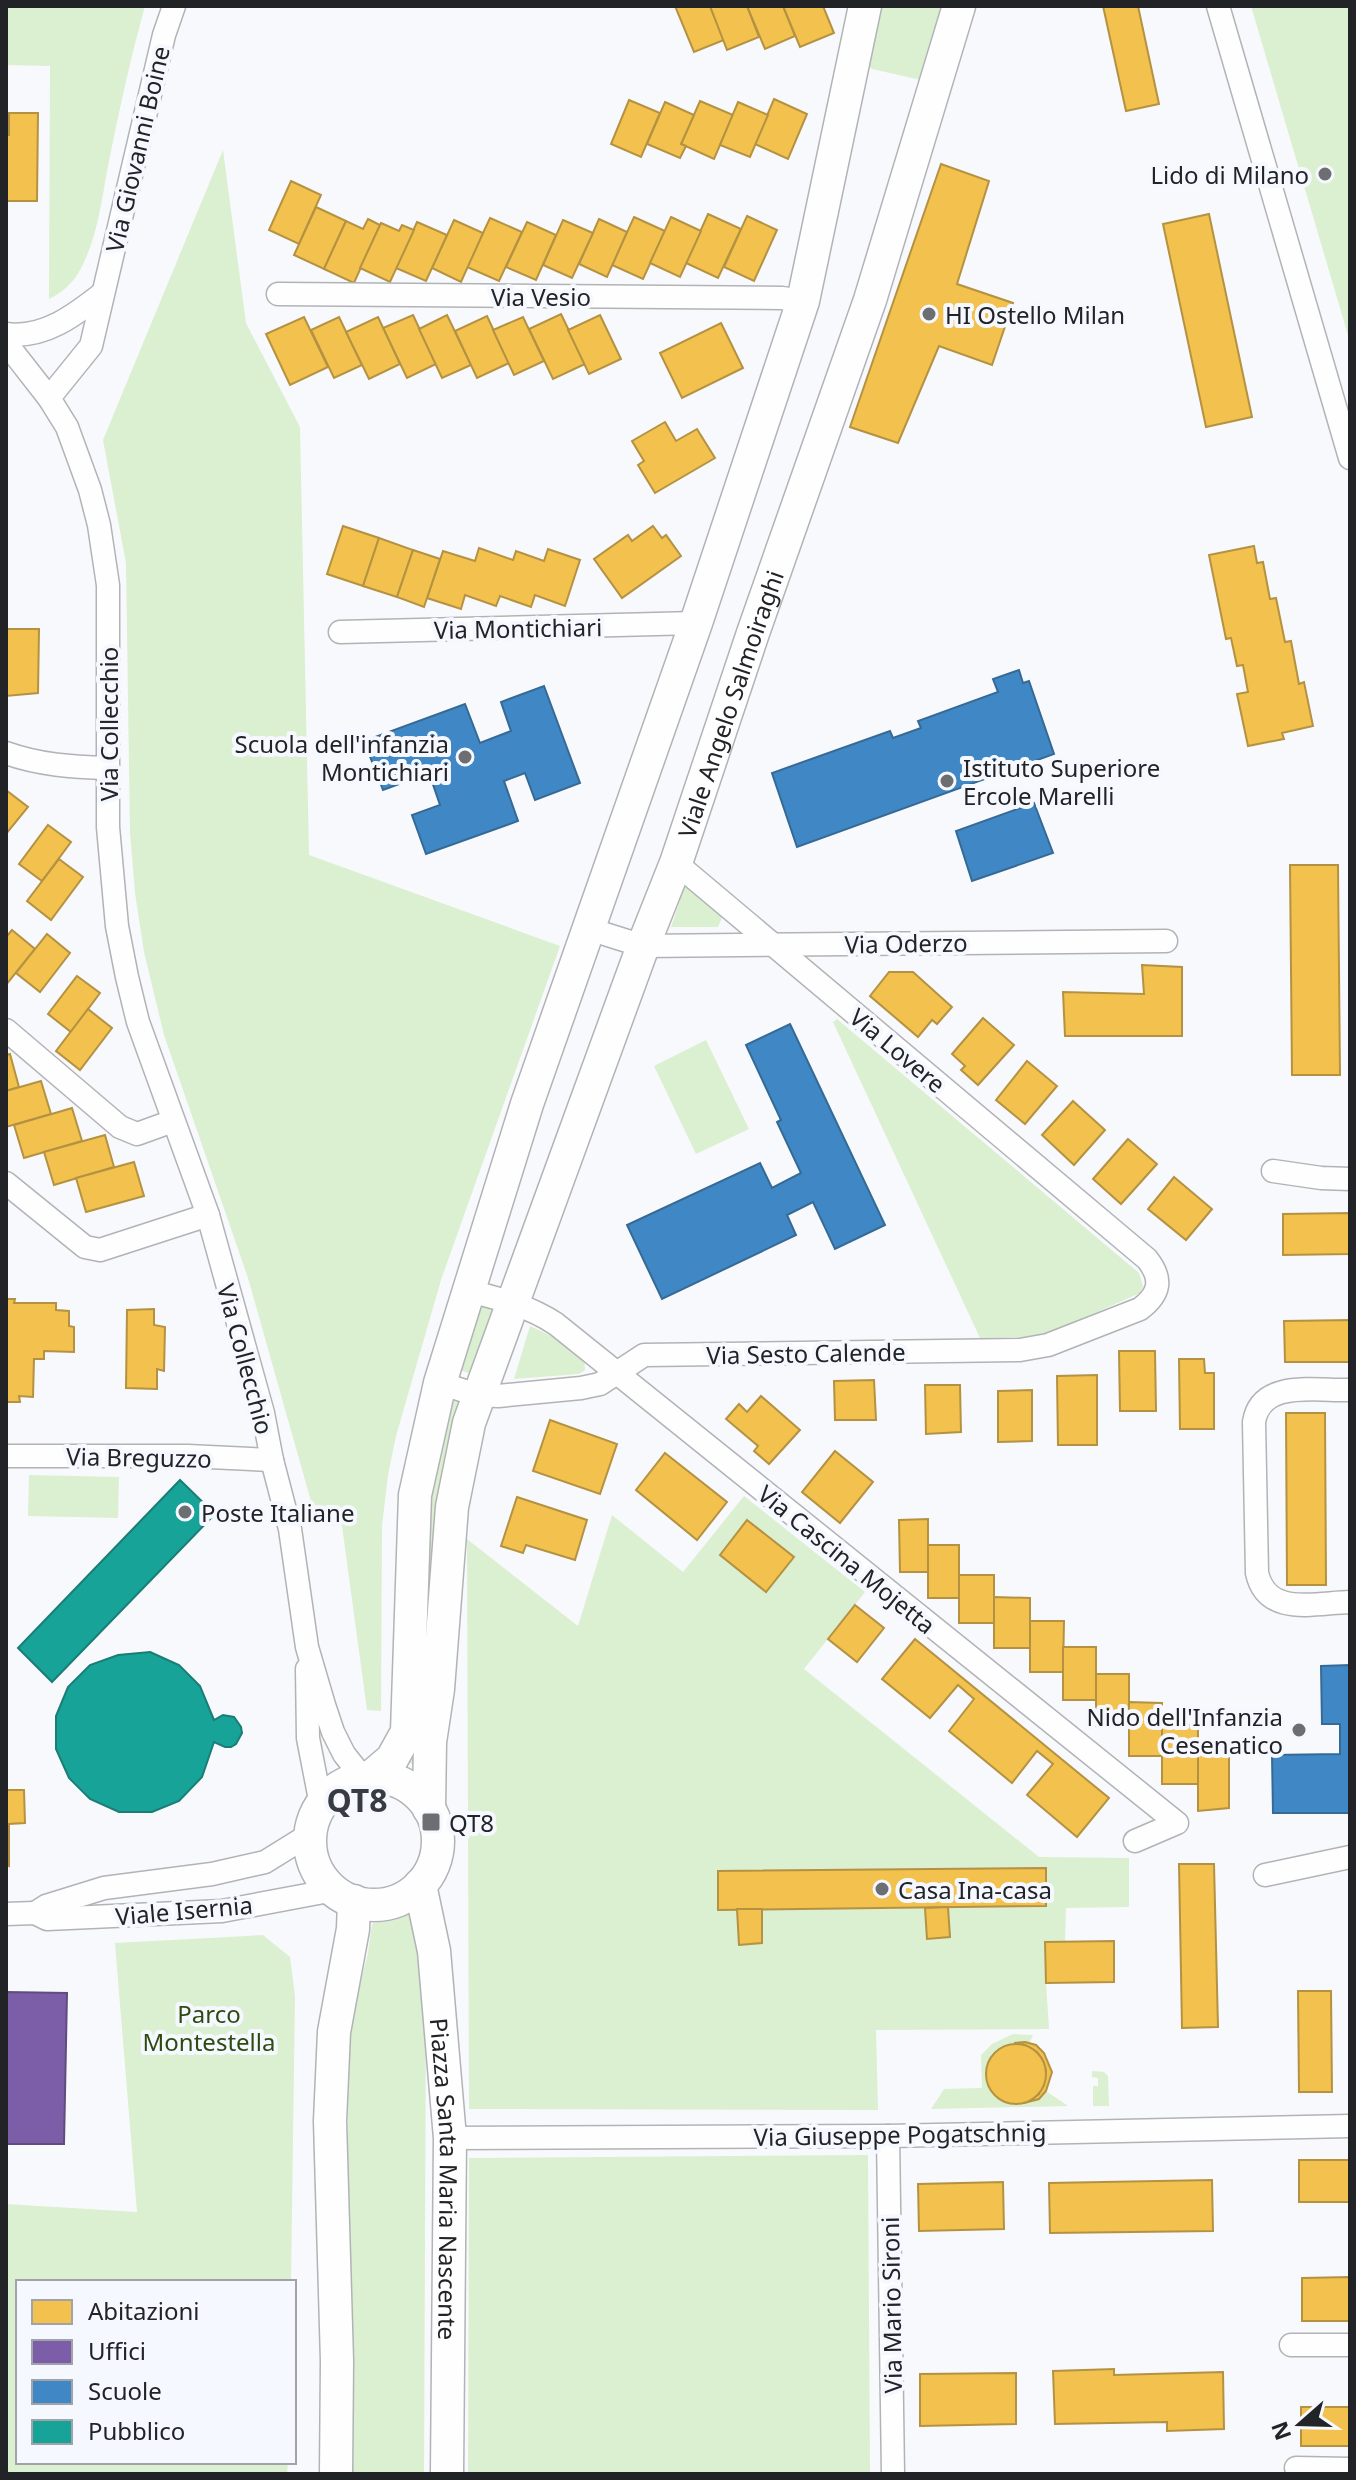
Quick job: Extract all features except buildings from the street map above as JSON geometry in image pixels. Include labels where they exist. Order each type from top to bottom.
[{"type":"street","name":"Via Giovanni Boine","points":[[49,398],[91,346],[164,35],[174,6]]},
{"type":"street","points":[[367,1778],[397,1753],[407,1732],[415,1495],[440,1383],[527,1104],[696,623],[803,301],[865,6]]},
{"type":"street","name":"Viale Angelo Salmoiraghi","points":[[477,1395],[514,1303],[676,863],[870,300],[959,6]]},
{"type":"street","points":[[1218,6],[1350,458]]},
{"type":"street","points":[[6,334],[47,329],[103,293]]},
{"type":"street","name":"Via Vesio","points":[[278,294],[782,298],[803,301]]},
{"type":"street","name":"Via Collecchio","points":[[6,343],[49,398],[67,427],[99,525],[106,571],[108,827],[117,926],[138,1022],[208,1215],[263,1413],[272,1460]]},
{"type":"street","name":"Via Montichiari","points":[[340,632],[696,623]]},
{"type":"street","points":[[6,753],[55,766],[108,768]]},
{"type":"street","points":[[676,863],[772,944]]},
{"type":"street","points":[[589,929],[643,946],[772,944]]},
{"type":"street","name":"Via Oderzo","points":[[772,944],[1166,941]]},
{"type":"street","name":"Via Lovere","points":[[772,944],[1147,1259],[1159,1281]]},
{"type":"street","points":[[6,1030],[120,1127],[137,1134],[173,1121]]},
{"type":"street","points":[[1273,1171],[1350,1179]]},
{"type":"street","points":[[6,1183],[85,1247],[100,1250],[208,1215]]},
{"type":"street","name":"Via Sesto Calende","points":[[440,1383],[477,1395],[581,1388],[600,1384],[644,1355],[1034,1349],[1140,1309],[1150,1302],[1159,1281]]},
{"type":"street","name":"Via Cascina Mojetta","points":[[469,1291],[514,1303],[556,1324],[1177,1823],[1135,1841]]},
{"type":"street","points":[[1350,1390],[1272,1393],[1259,1405],[1254,1422],[1257,1573],[1263,1590],[1269,1598],[1285,1603],[1350,1602]]},
{"type":"street","points":[[429,1809],[430,1742],[438,1689],[452,1507],[477,1395]]},
{"type":"street","name":"Via Breguzzo","points":[[6,1456],[188,1456],[272,1460]]},
{"type":"street","points":[[272,1460],[290,1529],[307,1647],[333,1732],[344,1754],[367,1778]]},
{"type":"street","points":[[307,1647],[308,1738],[316,1820],[311,1850],[315,1865],[344,1896],[353,1929],[334,2032],[330,2121],[337,2361],[336,2474]]},
{"type":"street","points":[[316,1820],[342,1785],[367,1778],[401,1783],[420,1797],[429,1809],[437,1832],[436,1853],[420,1885],[389,1903],[375,1905],[344,1896]]},
{"type":"street","name":"Viale Isernia","points":[[35,1913],[46,1906],[104,1888],[212,1874],[265,1862],[316,1820]]},
{"type":"street","points":[[1265,1875],[1350,1857]]},
{"type":"street","name":"Piazza Santa Maria Nascente","points":[[420,1885],[434,1951],[450,2138],[447,2474]]},
{"type":"street","name":"Viale Isernia","points":[[6,1914],[35,1913],[47,1919],[222,1911],[344,1896]]},
{"type":"street","name":"Via Giuseppe Pogatschnig","points":[[450,2138],[888,2136],[1350,2126]]},
{"type":"street","name":"Via Mario Sironi","points":[[888,2136],[893,2474]]},
{"type":"street","points":[[1291,2345],[1350,2345]]},
{"type":"street","points":[[1296,2468],[1350,2469]]},
{"type":"green space","points":[[6,6],[145,6],[92,243],[74,279],[63,291],[49,299],[50,66],[6,65]]},
{"type":"green space","points":[[877,6],[946,6],[921,80],[872,69],[867,64]]},
{"type":"green space","name":"Lido di Milano","points":[[1251,6],[1350,6],[1350,342]]},
{"type":"green space","points":[[223,150],[246,323],[300,427],[309,855],[560,946],[441,1280],[396,1436],[382,1526],[381,1711],[367,1710],[342,1526],[318,1525],[248,1278],[164,1035],[144,952],[135,893],[130,833],[126,563],[103,440]]},
{"type":"green space","points":[[686,883],[723,915],[718,927],[671,927]]},
{"type":"green space","points":[[837,1019],[1139,1273],[1143,1286],[1140,1293],[1050,1333],[980,1338],[833,1022]]},
{"type":"green space","points":[[706,1040],[749,1129],[696,1154],[654,1066]]},
{"type":"green space","points":[[480,1307],[488,1307],[495,1313],[476,1371],[468,1373],[460,1370]]},
{"type":"green space","points":[[530,1326],[558,1339],[584,1359],[585,1370],[579,1374],[514,1379]]},
{"type":"green space","points":[[451,1399],[464,1404],[414,1765],[406,1761],[420,1552]]},
{"type":"green space","points":[[29,1475],[119,1477],[118,1518],[28,1516]]},
{"type":"green space","points":[[744,1496],[865,1592],[804,1669],[1039,1857],[1129,1858],[1129,1907],[1066,1908],[1065,1942],[1046,1983],[1049,2029],[876,2030],[878,2110],[469,2109],[467,1539],[578,1626],[612,1515],[683,1572]],"holes":[[[1046,1868],[1046,1906],[948,1907],[949,1937],[927,1939],[925,1908],[762,1909],[762,1942],[739,1945],[737,1909],[718,1909],[718,1871]]]},
{"type":"green space","points":[[410,1911],[421,1954],[426,2010],[424,2474],[347,2474],[348,2056],[352,2015],[372,1924]]},
{"type":"green space","name":"Parco Montestella","points":[[263,1935],[290,1957],[295,1996],[291,2280],[16,2280],[16,2464],[288,2464],[287,2474],[6,2474],[6,2204],[137,2212],[115,1943]]},
{"type":"green space","points":[[1013,2034],[1033,2035],[1030,2042],[1005,2046],[991,2057],[986,2070],[990,2085],[999,2097],[1012,2104],[1029,2103],[1046,2091],[1068,2106],[931,2109],[944,2089],[982,2088],[981,2055],[992,2044]]},
{"type":"green space","points":[[1092,2071],[1104,2072],[1108,2076],[1109,2106],[1093,2106],[1093,2086],[1098,2086],[1098,2078],[1092,2077]]},
{"type":"green space","points":[[868,2155],[870,2474],[468,2474],[469,2158]]},
{"type":"place","name":"Lido di Milano","points":[[1325,174]]},
{"type":"place","name":"HI Ostello Milan","points":[[929,314]]},
{"type":"place","name":"Scuola dell'infanzia Montichiari","points":[[465,757]]},
{"type":"place","name":"Istituto Superiore Ercole Marelli","points":[[947,781]]},
{"type":"place","name":"Poste Italiane","points":[[185,1512]]},
{"type":"place","name":"Nido dell'Infanzia Cesenatico","points":[[1299,1730]]},
{"type":"place","name":"QT8","points":[[431,1822]]},
{"type":"place","name":"Casa Ina-casa","points":[[882,1889]]},
{"type":"district","name":"QT8","points":[[357,1799]]}]
